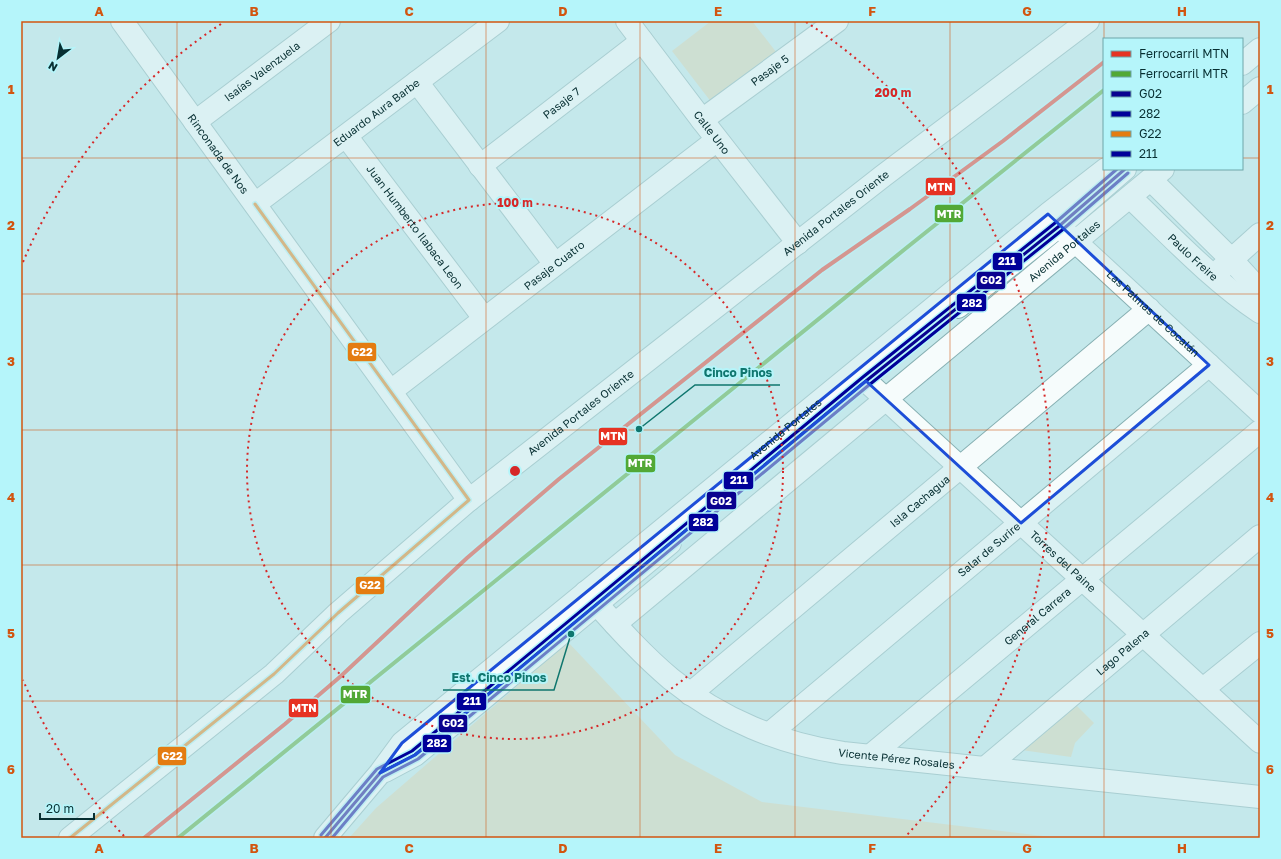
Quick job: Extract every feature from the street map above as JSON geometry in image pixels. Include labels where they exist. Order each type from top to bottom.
[{"type":"street","name":"Rinconada de Nos","points":[[122,21],[469,500]]},
{"type":"street","name":"Isaías Valenzuela","points":[[195,122],[329,21]]},
{"type":"street","name":"Eduardo Aura Barbe","points":[[255,204],[498,21]]},
{"type":"street","name":"Calle Uno","points":[[627,21],[717,140],[798,243]]},
{"type":"street","name":"Pasaje 5","points":[[702,120],[837,21]]},
{"type":"street","name":"Avenida Portales Oriente","points":[[70,838],[274,674],[338,613],[469,500],[1081,23]]},
{"type":"street","name":"Pasaje 7","points":[[480,166],[642,40]]},
{"type":"street","points":[[1243,63],[1260,49]]},
{"type":"street","points":[[417,82],[555,264]]},
{"type":"street","points":[[1243,102],[1260,88]]},
{"type":"street","name":"Juan Humberto Ilabaca Leon","points":[[346,136],[484,318]]},
{"type":"street","name":"Pasaje Cuatro","points":[[390,390],[717,140]]},
{"type":"street","name":"Avenida Portales","points":[[591,598],[866,381],[1053,220],[1105,170]]},
{"type":"street","name":"Avenida Portales","points":[[325,838],[380,773],[415,755],[591,598],[1053,220],[1124,170]]},
{"type":"street","points":[[1157,174],[1260,291]]},
{"type":"street","name":"Avenida Portales","points":[[615,624],[1157,174]]},
{"type":"street","name":"Paulo Freire","points":[[1130,197],[1212,276],[1260,312]]},
{"type":"street","name":"Las Palmas de Cocalán","points":[[1053,220],[1260,412]]},
{"type":"street","points":[[1212,276],[1260,234]]},
{"type":"street","name":"Isla Cachagua","points":[[690,694],[1149,309]]},
{"type":"street","name":"Salar de Surire","points":[[769,734],[1209,365]]},
{"type":"street","name":"Torres del Paine","points":[[866,381],[1260,742]]},
{"type":"street","name":"General Carrera","points":[[870,756],[1260,431]]},
{"type":"street","name":"Lago Palena","points":[[985,768],[1260,536]]},
{"type":"street","name":"Vicente Pérez Rosales","points":[[591,598],[652,662],[690,694],[729,716],[769,734],[796,743],[823,750],[870,756],[1260,797]]},
{"type":"street","points":[[1202,689],[1260,643]]},
{"type":"highlighted area","points":[[1048,214],[1209,365],[1021,523],[866,381],[415,755],[380,773],[402,743]]},
{"type":"shaded area","points":[[711,21],[752,21],[780,57],[715,107],[672,51]]},
{"type":"shaded area","points":[[567,641],[675,755],[762,802],[1060,838],[349,838],[376,808],[546,661]]},
{"type":"shaded area","points":[[1073,702],[1094,723],[1075,743],[1071,757],[1015,749]]},
{"type":"rail line","name":"MTN","points":[[144,838],[285,724],[341,676],[467,558],[559,479],[822,270],[910,209],[1003,141],[1103,63]]},
{"type":"rail line","name":"MTR","points":[[178,838],[905,249],[1103,91]]},
{"type":"transit line","name":"211","points":[[321,835],[377,769],[412,751],[863,377],[1055,223],[1116,170]]},
{"type":"transit line","name":"G02","points":[[325,838],[380,773],[415,755],[866,381],[1058,227],[1124,170]]},
{"type":"transit line","name":"282","points":[[332,838],[383,777],[418,759],[869,385],[1061,231],[1128,173]]},
{"type":"transit line","name":"G22","points":[[255,204],[469,500]]},
{"type":"transit line","name":"G22","points":[[70,838],[274,674],[338,613],[469,500]]},
{"type":"place","name":"Cinco Pinos","points":[[639,429]]},
{"type":"place","name":"Est. Cinco Pinos","points":[[571,634]]}]
